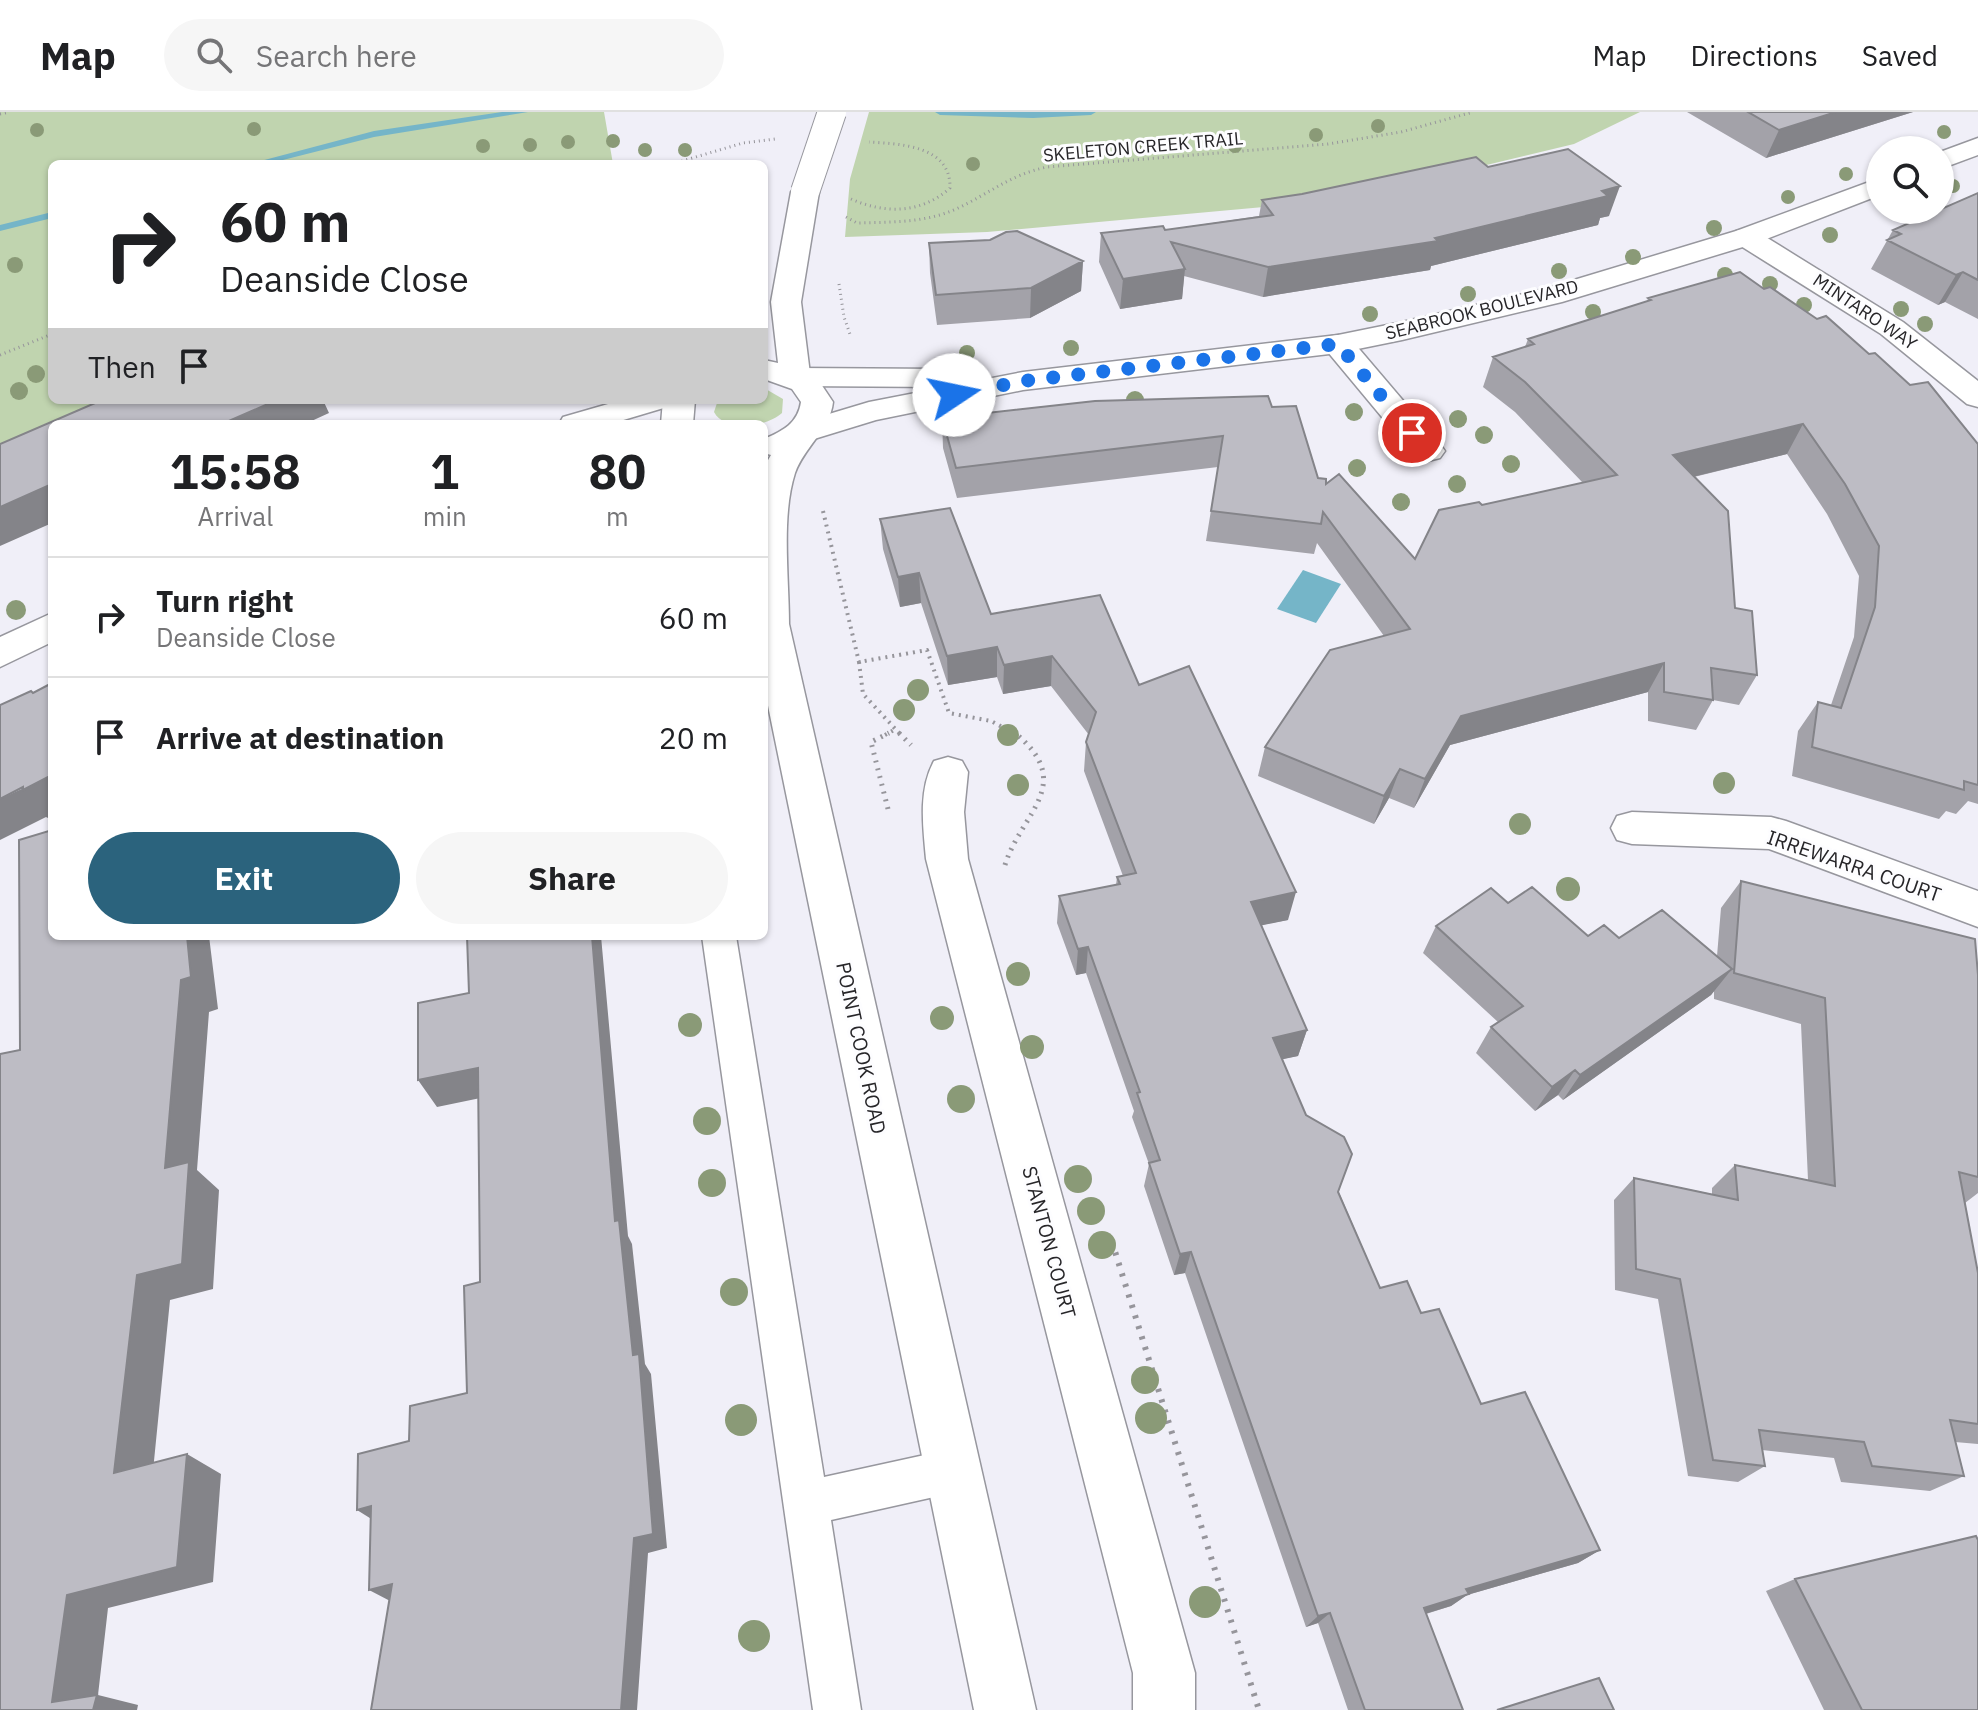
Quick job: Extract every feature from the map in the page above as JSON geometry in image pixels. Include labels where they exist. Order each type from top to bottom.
[{"type":"street","points":[[785,374],[786,302],[805,192],[832,112]]},
{"type":"street","points":[[1954,155],[1978,146]]},
{"type":"street","name":"SEABROOK BOULEVARD","points":[[768,447],[869,412],[1023,381],[1338,344],[1552,296],[1746,237],[1866,191]]},
{"type":"street","points":[[768,261],[805,192]]},
{"type":"street","name":"MINTARO WAY","points":[[1746,237],[1892,328],[1978,397]]},
{"type":"street","points":[[1338,344],[1428,451]]},
{"type":"street","name":"SEABROOK BOULEVARD","points":[[785,374],[1023,381]]},
{"type":"street","name":"POINT COOK ROAD","points":[[768,592],[772,493],[780,468],[800,434],[814,418],[818,406],[813,392],[785,374]]},
{"type":"street","points":[[588,420],[642,404]]},
{"type":"street","name":"POINT COOK ROAD","points":[[768,622],[1005,1710]]},
{"type":"street","points":[[0,654],[48,628]]},
{"type":"street","name":"STANTON COURT","points":[[948,772],[943,812],[947,859],[1164,1673],[1164,1710]]},
{"type":"street","name":"IRREWARRA COURT","points":[[1632,828],[1771,833],[1978,909]]},
{"type":"lane","points":[[720,940],[837,1710]]},
{"type":"lane","points":[[807,1503],[952,1471]]},
{"type":"path","points":[[0,114],[9,112]]},
{"type":"path","name":"SKELETON CREEK TRAIL","points":[[853,201],[847,206],[844,216],[857,223],[932,218],[958,207],[997,182],[1028,171],[1080,163],[1294,149],[1380,136],[1473,112]]},
{"type":"path","points":[[839,272],[844,317],[852,338]]},
{"type":"path","points":[[0,355],[48,336]]},
{"type":"path","points":[[859,662],[863,694],[901,738],[948,772]]},
{"type":"green space","points":[[0,112],[604,112],[612,160],[48,160],[48,404],[98,404],[64,420],[48,420],[48,428],[0,450]]},
{"type":"green space","points":[[869,112],[1640,112],[1574,144],[1391,188],[1298,204],[987,232],[845,237],[850,179]]},
{"type":"green space","points":[[768,390],[783,399],[782,413],[768,422],[721,420],[714,412],[717,404],[768,404]]},
{"type":"water","points":[[1303,570],[1341,584],[1316,623],[1277,609]]},
{"type":"building","points":[[1748,112],[1836,112],[1779,130]]},
{"type":"building","points":[[1568,149],[1620,186],[1602,191],[1608,196],[1435,238],[1438,241],[1268,267],[1171,242],[1185,269],[1123,279],[1101,233],[1163,226],[1165,230],[1273,215],[1262,200],[1476,157],[1488,167]]},
{"type":"building","points":[[1978,193],[1978,280],[1963,272],[1956,275],[1887,240],[1901,234],[1893,230],[1907,224],[1954,224],[1954,203]]},
{"type":"building","points":[[1017,231],[1083,261],[1031,288],[936,295],[929,243],[990,240],[1006,232]]},
{"type":"building","points":[[1740,272],[1764,289],[1770,287],[1817,319],[1826,316],[1869,354],[1875,353],[1910,385],[1928,382],[1978,444],[1978,785],[1964,781],[1964,790],[1812,747],[1818,702],[1841,708],[1875,607],[1879,546],[1845,484],[1803,424],[1673,455],[1728,511],[1735,608],[1752,611],[1757,675],[1711,668],[1713,700],[1664,692],[1664,663],[1461,716],[1425,779],[1400,769],[1384,796],[1265,747],[1330,650],[1410,629],[1323,512],[1321,524],[1211,511],[1223,436],[956,468],[942,418],[1095,401],[1268,396],[1272,407],[1296,406],[1318,478],[1326,479],[1326,484],[1339,474],[1415,559],[1439,510],[1479,502],[1482,505],[1617,475],[1525,382],[1493,357],[1534,344],[1528,339],[1651,300],[1648,298]]},
{"type":"building","points":[[93,404],[268,404],[231,420],[56,420]]},
{"type":"building","points":[[48,423],[48,486],[0,507],[0,444]]},
{"type":"building","points":[[950,508],[991,614],[1100,595],[1139,685],[1189,666],[1296,892],[1251,902],[1307,1030],[1273,1038],[1306,1115],[1344,1137],[1352,1154],[1338,1192],[1380,1288],[1407,1281],[1421,1313],[1439,1309],[1481,1404],[1525,1392],[1600,1550],[1466,1589],[1469,1594],[1424,1608],[1463,1710],[1365,1710],[1330,1613],[1318,1616],[1191,1252],[1180,1254],[1149,1163],[1160,1160],[1137,1093],[1140,1092],[1088,947],[1078,949],[1059,896],[1120,884],[1117,877],[1136,873],[1086,742],[1096,712],[1052,656],[1004,665],[997,647],[947,656],[919,573],[898,577],[880,519]]},
{"type":"building","points":[[48,685],[48,777],[0,799],[0,705],[31,691],[33,693]]},
{"type":"building","points":[[48,831],[48,940],[187,940],[191,977],[181,980],[165,1168],[189,1162],[182,1264],[137,1275],[114,1473],[187,1454],[177,1567],[67,1595],[52,1702],[97,1695],[93,1710],[0,1710],[0,1054],[20,1050],[19,840]]},
{"type":"building","points":[[1741,881],[1975,939],[1978,975],[1978,1177],[1959,1172],[1978,1273],[1978,1424],[1950,1420],[1964,1476],[1872,1466],[1864,1442],[1759,1430],[1765,1466],[1713,1460],[1680,1279],[1636,1269],[1634,1178],[1738,1200],[1735,1165],[1835,1186],[1825,998],[1734,973]]},
{"type":"building","points":[[1532,887],[1588,936],[1604,925],[1619,938],[1662,910],[1732,969],[1580,1075],[1575,1070],[1552,1087],[1491,1027],[1523,1006],[1436,926],[1491,888],[1508,903]]},
{"type":"building","points":[[467,940],[592,940],[615,1221],[619,1220],[633,1355],[639,1354],[653,1534],[634,1538],[621,1710],[371,1710],[392,1584],[369,1590],[371,1506],[357,1510],[358,1454],[409,1441],[410,1406],[467,1393],[464,1286],[480,1282],[478,1068],[418,1080],[418,1003],[469,993]]},
{"type":"building","points":[[1976,1536],[1978,1710],[1862,1710],[1795,1579]]},
{"type":"building","points":[[1599,1678],[1614,1710],[1497,1710]]},
{"type":"waterway","points":[[270,160],[374,134],[523,112]]},
{"type":"waterway","points":[[940,112],[1033,115],[1091,112]]},
{"type":"waterway","points":[[0,228],[48,216]]},
{"type":"route","points":[[954,395],[1023,381],[1338,344],[1412,433]]}]
